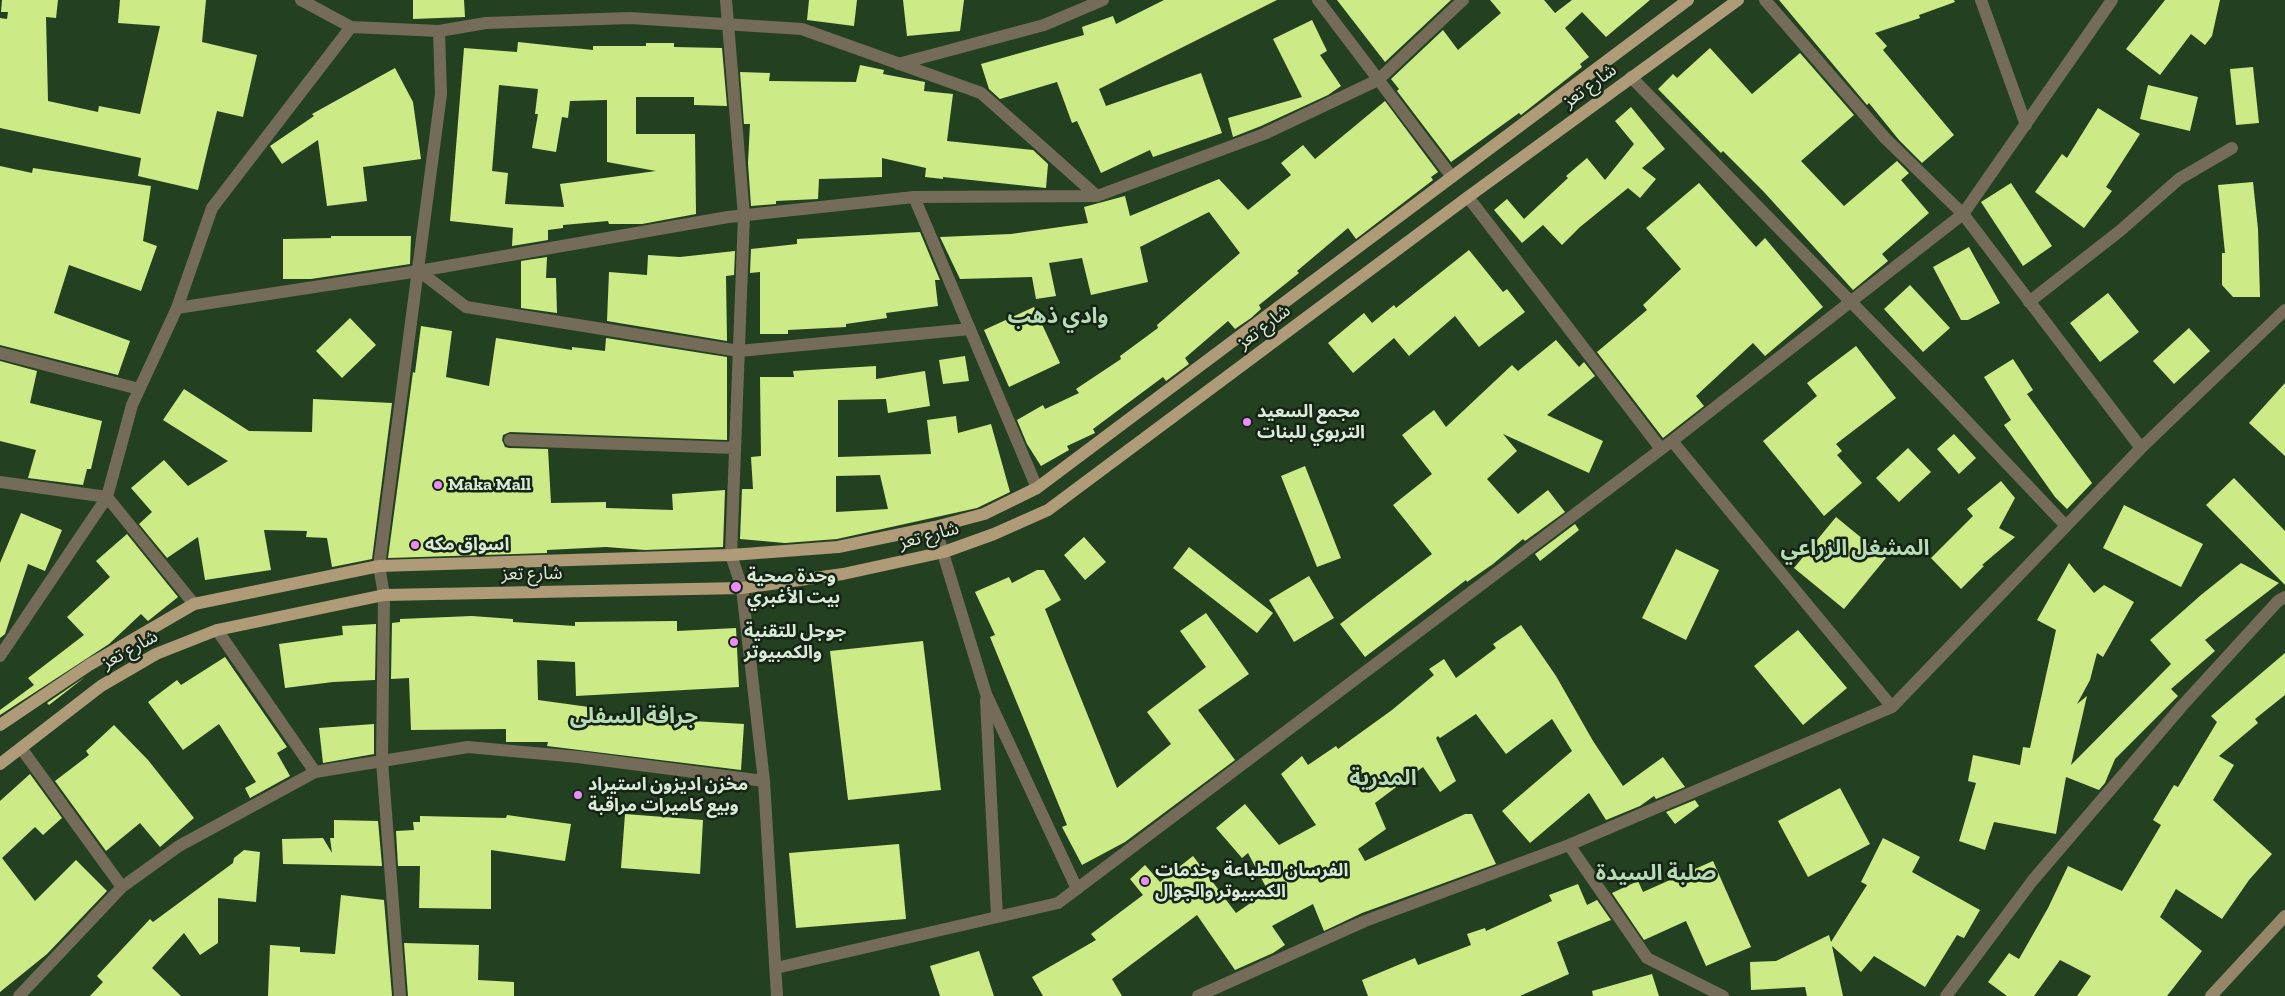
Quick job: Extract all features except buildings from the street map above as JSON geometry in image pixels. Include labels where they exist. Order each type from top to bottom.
[{"type":"main road","name":"شارع تعز","points":[[0,725],[89,665],[194,604],[378,566],[731,555],[838,547],[935,527],[984,514],[1037,488],[1688,0]]},
{"type":"main road","name":"شارع تعز","points":[[0,764],[101,686],[156,654],[217,630],[384,595],[742,588],[844,574],[944,552],[994,534],[1048,510],[1468,197],[1738,0]]},
{"type":"main road","points":[[2211,996],[2285,916]]},
{"type":"street","points":[[301,0],[351,27],[439,31],[486,23],[630,18],[802,30],[981,93],[1097,196]]},
{"type":"street","points":[[726,0],[744,216],[731,555],[742,588],[764,780],[777,996]]},
{"type":"street","points":[[898,64],[1044,25],[1103,0]]},
{"type":"street","points":[[1318,0],[1452,177]]},
{"type":"street","points":[[177,308],[420,271],[744,216],[914,196],[1097,196],[1264,134],[1378,80],[1464,0]]},
{"type":"street","points":[[1765,0],[1885,138],[1963,214],[2141,448]]},
{"type":"street","points":[[1980,0],[2026,125]]},
{"type":"street","points":[[776,968],[1058,903],[1672,441],[1963,214],[2112,0]]},
{"type":"street","points":[[0,656],[107,497],[132,405],[177,308],[212,208],[351,27]]},
{"type":"street","points":[[400,996],[382,761],[384,595],[378,566],[420,271],[441,94],[439,31]]},
{"type":"street","points":[[1631,77],[1942,395],[2066,526]]},
{"type":"street","points":[[2030,302],[2121,230],[2179,179],[2232,148]]},
{"type":"street","points":[[914,196],[1037,488]]},
{"type":"street","points":[[1468,197],[1661,448]]},
{"type":"street","points":[[420,271],[466,308],[739,351],[970,329]]},
{"type":"street","points":[[1198,996],[1365,921],[1569,844],[1892,707],[2141,448],[2285,310]]},
{"type":"street","points":[[0,353],[139,389]]},
{"type":"street","points":[[510,440],[735,448]]},
{"type":"street","points":[[1672,441],[1892,707]]},
{"type":"street","points":[[0,482],[107,497],[194,604]]},
{"type":"street","points":[[935,527],[986,694],[1077,889]]},
{"type":"street","points":[[1946,996],[2033,880],[2182,706],[2278,601],[2285,597]]},
{"type":"street","points":[[217,630],[315,772]]},
{"type":"street","points":[[986,694],[997,917]]},
{"type":"street","points":[[19,996],[122,887],[179,846],[315,772],[468,747],[578,757],[764,780]]},
{"type":"street","points":[[21,748],[122,887]]},
{"type":"street","points":[[1569,844],[1647,958],[1723,996]]},
{"type":"place","name":"مجمع السعيد التربوي للبنات","points":[[1247,422]]},
{"type":"place","name":"Maka Mall","points":[[438,485]]},
{"type":"place","name":"اسواق مكه","points":[[415,545]]},
{"type":"place","name":"وحدة صحية بيت الأغبري","points":[[736,587]]},
{"type":"place","name":"جوجل للتقنية والكمبيوتر","points":[[734,642]]},
{"type":"place","name":"مخزن اديزون استيراد وبيع كاميرات مراقبة","points":[[578,795]]},
{"type":"place","name":"الفرسان للطباعة وخدمات الكمبيوتر والجوال","points":[[1145,881]]},
{"type":"district","name":"وادي ذهب","points":[[1058,317]]},
{"type":"district","name":"المشغل الزراعي","points":[[1855,549]]},
{"type":"district","name":"جرافة السفلى","points":[[634,717]]},
{"type":"district","name":"المدرية","points":[[1383,779]]},
{"type":"district","name":"صلبة السيدة","points":[[1656,874]]}]
